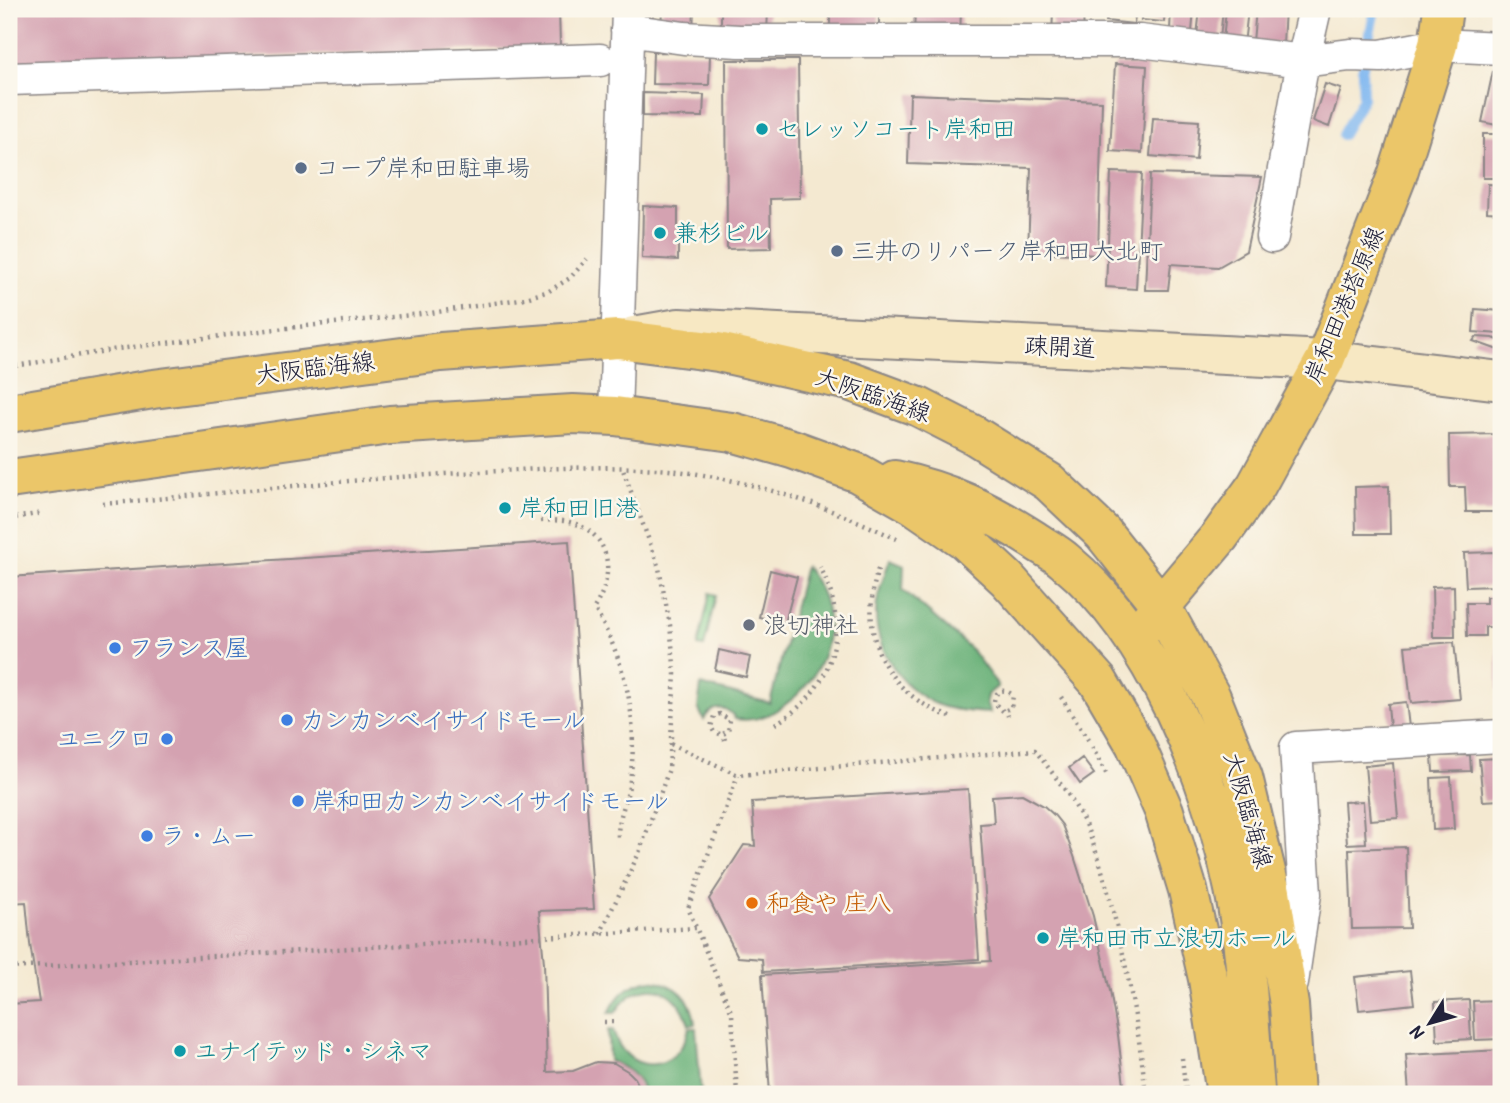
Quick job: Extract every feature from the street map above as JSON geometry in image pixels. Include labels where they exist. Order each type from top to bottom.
[{"type":"main road","name":"岸和田港塔原線","points":[[1133,639],[1220,536],[1256,486],[1325,360],[1398,176],[1441,27]]},
{"type":"main road","name":"大阪臨海線","points":[[9,413],[153,389],[442,352],[618,339],[718,352],[849,381],[919,407],[974,435],[1049,482],[1103,533],[1161,606],[1211,697],[1243,777],[1271,892],[1289,1005],[1295,1094]]},
{"type":"main road","points":[[9,480],[390,425],[573,414],[615,416],[732,432],[792,449],[858,473],[933,489],[994,514],[1065,560],[1110,606],[1162,688],[1193,752],[1216,819],[1234,890],[1244,960],[1255,1089],[1251,1094]]},
{"type":"main road","points":[[858,473],[914,505],[965,540],[1006,579],[1098,681],[1135,744],[1164,811],[1188,890],[1208,979],[1226,1094]]},
{"type":"street","points":[[1272,237],[1303,61],[1315,9]]},
{"type":"street","points":[[615,416],[627,19],[684,38],[739,41],[1140,41],[1303,61],[1350,55],[1381,56],[1441,27],[1501,48]]},
{"type":"street","points":[[9,79],[600,60]]},
{"type":"street","name":"疎開道","points":[[618,339],[679,328],[1325,360],[1501,381]]},
{"type":"street","points":[[1289,1005],[1305,894],[1296,748],[1501,736]]},
{"type":"path","points":[[9,367],[118,349],[431,313],[526,298],[550,291],[570,278],[591,253]]},
{"type":"path","points":[[90,506],[420,474],[622,467],[670,470],[764,488],[854,519],[904,543]]},
{"type":"path","points":[[600,934],[639,853],[669,769],[675,674],[670,625],[659,568],[622,467]]},
{"type":"path","points":[[9,519],[50,512]]},
{"type":"path","points":[[541,521],[561,519],[580,524],[595,536],[605,553],[609,573],[604,592],[594,608],[607,630],[623,668],[632,708],[634,748],[629,789],[617,827],[618,839]]},
{"type":"path","points":[[775,724],[798,708],[817,687],[834,649],[835,607],[832,593],[820,567]]},
{"type":"path","points":[[878,569],[871,596],[871,625],[885,665],[913,698],[950,717]]},
{"type":"path","points":[[1054,687],[1092,746],[1111,783]]},
{"type":"path","points":[[1003,711],[994,703],[994,697],[1004,690],[1013,696],[1012,708],[1006,710],[1008,716]]},
{"type":"path","points":[[720,734],[714,732],[711,727],[715,716],[720,714],[726,715],[731,726],[723,734],[724,740]]},
{"type":"path","points":[[671,744],[738,775],[1035,750],[1075,805],[1094,846],[1122,946],[1135,1013],[1146,1094]]},
{"type":"path","points":[[737,1094],[732,1014],[688,908],[738,775]]},
{"type":"path","points":[[9,968],[696,928]]},
{"type":"path","points":[[604,1022],[617,1022]]},
{"type":"green space","points":[[890,559],[904,565],[903,590],[971,649],[998,686],[987,695],[986,703],[990,713],[941,706],[915,691],[894,669],[881,641],[876,612],[879,592]]},
{"type":"green space","points":[[805,566],[820,589],[828,621],[824,652],[809,681],[786,704],[762,717],[735,719],[724,709],[715,709],[704,720],[698,708],[701,685],[770,703]]},
{"type":"green space","points":[[710,593],[716,595],[704,647],[698,646]]},
{"type":"green space","points":[[651,980],[669,985],[682,994],[691,1007],[695,1024],[689,1025],[676,1000],[656,989],[635,993],[624,1001],[615,1013],[609,1013],[625,990]]},
{"type":"green space","points":[[689,1028],[696,1028],[701,1094],[644,1094],[631,1073],[609,1061],[608,1030],[613,1030],[619,1045],[629,1056],[652,1064],[664,1062],[675,1055]]},
{"type":"building","points":[[9,9],[559,9],[560,47],[9,65]]},
{"type":"building","points":[[662,9],[694,9],[693,30],[661,28]]},
{"type":"building","points":[[721,9],[768,9],[767,34],[721,32]]},
{"type":"building","points":[[830,9],[879,9],[879,31],[830,29]]},
{"type":"building","points":[[915,9],[961,9],[960,38],[914,36]]},
{"type":"building","points":[[1053,9],[1083,9],[1084,38],[1052,39]]},
{"type":"building","points":[[1107,9],[1136,9],[1134,24],[1106,21]]},
{"type":"building","points":[[1142,9],[1165,9],[1164,22],[1141,20]]},
{"type":"building","points":[[1171,9],[1194,9],[1192,32],[1170,30]]},
{"type":"building","points":[[1200,9],[1223,9],[1220,39],[1197,36]]},
{"type":"building","points":[[1226,9],[1248,9],[1244,45],[1223,42]]},
{"type":"building","points":[[1256,9],[1285,9],[1283,44],[1253,42]]},
{"type":"building","points":[[653,52],[710,53],[709,85],[652,84]]},
{"type":"building","name":"セレッソコート岸和田","points":[[726,60],[798,60],[800,198],[770,199],[771,248],[727,249]]},
{"type":"building","points":[[1115,64],[1147,66],[1142,153],[1110,151]]},
{"type":"building","points":[[1493,71],[1501,72],[1501,126],[1482,122]]},
{"type":"building","points":[[1325,84],[1341,89],[1329,127],[1313,121]]},
{"type":"building","points":[[643,93],[704,95],[703,117],[643,116]]},
{"type":"building","points":[[910,94],[1102,101],[1098,255],[1028,252],[1031,168],[908,164]]},
{"type":"building","points":[[1153,118],[1199,121],[1196,160],[1150,156]]},
{"type":"building","points":[[1483,134],[1501,134],[1501,178],[1483,178]]},
{"type":"building","points":[[1111,172],[1142,173],[1136,289],[1106,287]]},
{"type":"building","points":[[1150,174],[1262,177],[1246,251],[1218,267],[1171,264],[1168,290],[1145,290]]},
{"type":"building","points":[[1488,184],[1501,185],[1501,213],[1487,212]]},
{"type":"building","name":"兼杉ビル","points":[[643,206],[678,208],[678,260],[642,258]]},
{"type":"building","points":[[1475,309],[1501,311],[1500,334],[1473,332]]},
{"type":"building","points":[[1476,337],[1501,341],[1501,351],[1473,341]]},
{"type":"building","points":[[1501,434],[1501,512],[1466,512],[1465,487],[1450,487],[1449,435]]},
{"type":"building","points":[[1389,486],[1390,534],[1356,534],[1355,487]]},
{"type":"building","name":"岸和田カンカンベイサイドモール","points":[[569,541],[594,909],[539,911],[544,963],[547,1072],[573,1071],[596,1062],[614,1063],[635,1078],[643,1094],[9,1094],[9,1004],[39,1002],[26,902],[9,903],[9,700],[15,699],[9,577]]},
{"type":"building","points":[[1494,552],[1496,586],[1466,587],[1464,553]]},
{"type":"building","points":[[770,570],[797,577],[785,623],[759,617]]},
{"type":"building","points":[[1454,586],[1455,637],[1433,637],[1432,587]]},
{"type":"building","points":[[1486,597],[1498,597],[1499,627],[1485,627],[1485,636],[1467,636],[1466,603],[1486,603]]},
{"type":"building","points":[[1497,639],[1501,639],[1501,689],[1497,689]]},
{"type":"building","points":[[1454,642],[1460,699],[1411,703],[1405,646]]},
{"type":"building","points":[[719,650],[750,657],[746,677],[715,670]]},
{"type":"building","points":[[1406,702],[1409,727],[1390,729],[1388,704]]},
{"type":"building","points":[[1470,755],[1471,771],[1433,772],[1432,756]]},
{"type":"building","points":[[1082,758],[1094,774],[1080,784],[1069,768]]},
{"type":"building","points":[[1501,758],[1501,800],[1483,801],[1479,759]]},
{"type":"building","points":[[1393,763],[1398,818],[1370,820],[1365,766]]},
{"type":"building","points":[[1451,777],[1454,829],[1433,830],[1431,778]]},
{"type":"building","points":[[968,789],[979,959],[763,972],[762,959],[738,957],[709,899],[744,845],[755,846],[752,802]]},
{"type":"building","name":"岸和田市立浪切ホール","points":[[1022,794],[1054,815],[1062,825],[1074,856],[1093,916],[1110,991],[1125,1094],[770,1094],[762,975],[990,961],[980,824],[994,823],[992,796]]},
{"type":"building","points":[[1363,801],[1366,843],[1347,844],[1344,802]]},
{"type":"building","points":[[1406,847],[1409,928],[1352,929],[1349,849]]},
{"type":"building","points":[[1410,971],[1414,1004],[1359,1010],[1355,977]]},
{"type":"building","points":[[1469,1000],[1471,1039],[1437,1041],[1435,1002]]},
{"type":"building","points":[[1501,1000],[1501,1039],[1475,1040],[1473,1001]]},
{"type":"building","points":[[1501,1050],[1501,1094],[1409,1094],[1406,1055]]},
{"type":"waterway","points":[[1342,135],[1363,98],[1362,71],[1375,9]]},
{"type":"place","name":"セレッソコート岸和田","points":[[762,129]]},
{"type":"place","name":"コープ岸和田駐車場","points":[[301,168]]},
{"type":"place","name":"兼杉ビル","points":[[660,233]]},
{"type":"place","name":"三井のリパーク岸和田大北町","points":[[837,251]]},
{"type":"place","name":"岸和田旧港","points":[[505,508]]},
{"type":"place","name":"浪切神社","points":[[749,625]]},
{"type":"place","name":"フランス屋","points":[[115,648]]},
{"type":"place","name":"カンカンベイサイドモール","points":[[287,720]]},
{"type":"place","name":"ユニクロ","points":[[167,739]]},
{"type":"place","name":"岸和田カンカンベイサイドモール","points":[[298,801]]},
{"type":"place","name":"ラ・ムー","points":[[147,836]]},
{"type":"place","name":"和食や 庄八","points":[[752,903]]},
{"type":"place","name":"岸和田市立浪切ホール","points":[[1043,938]]},
{"type":"place","name":"ユナイテッド・シネマ","points":[[180,1051]]}]
